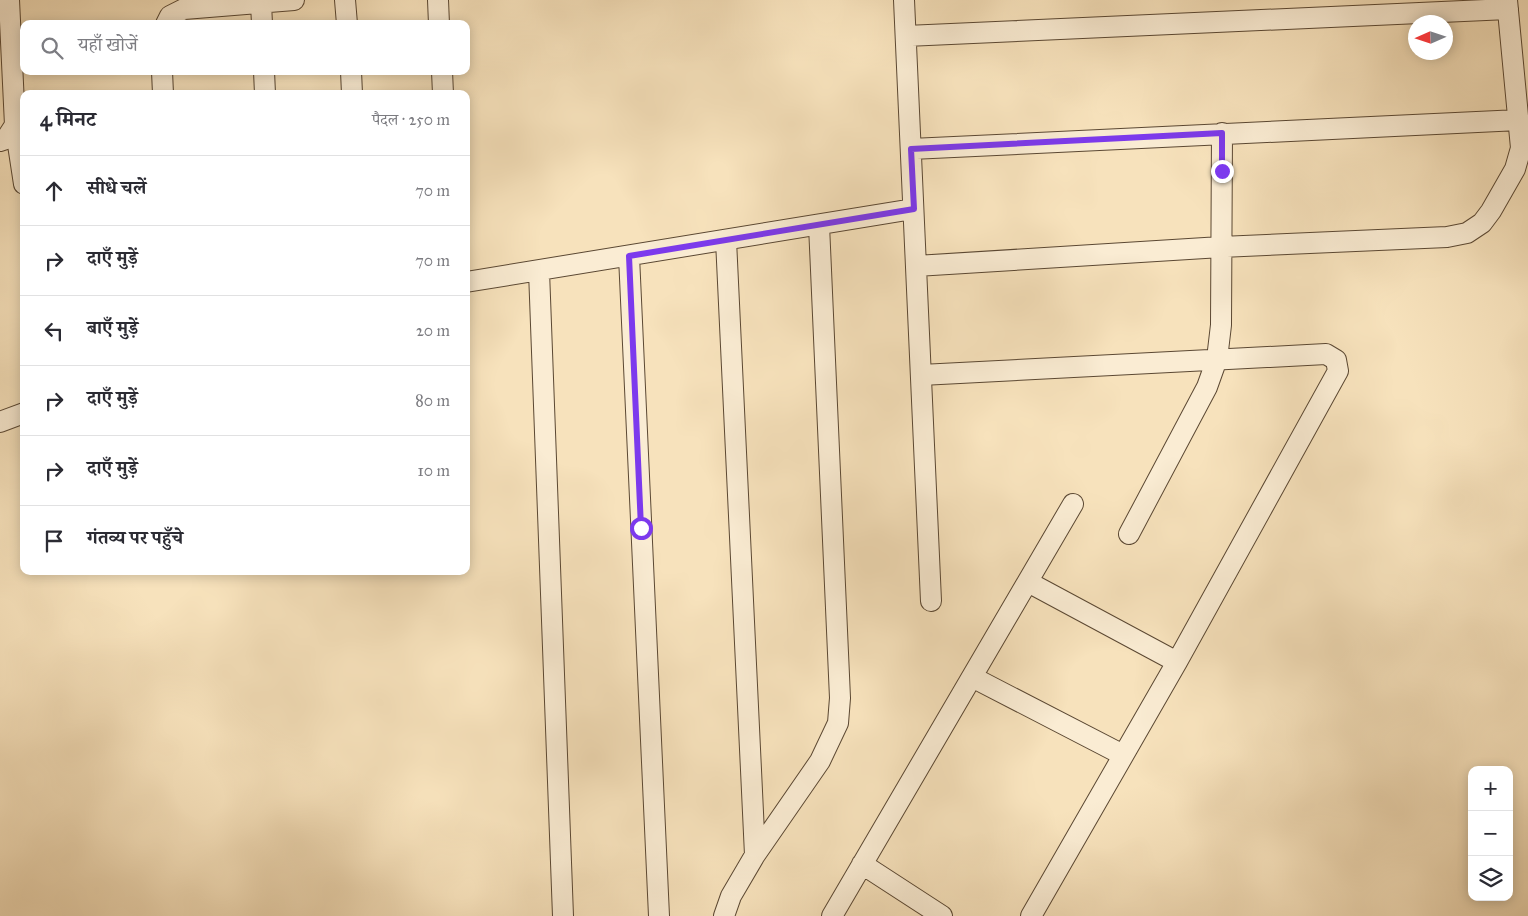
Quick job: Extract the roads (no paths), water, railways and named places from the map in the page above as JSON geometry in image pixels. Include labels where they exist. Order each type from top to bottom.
[{"type":"street","points":[[9,0],[15,125],[20,158]]},
{"type":"street","points":[[168,20],[170,16],[184,9],[294,0]]},
{"type":"street","points":[[345,0],[347,20]]},
{"type":"street","points":[[438,0],[439,20]]},
{"type":"street","points":[[904,0],[931,601]]},
{"type":"street","points":[[261,3],[262,20]]},
{"type":"street","points":[[906,36],[1508,5],[1521,148],[1515,169],[1482,223],[1467,233],[1447,237],[1221,247],[916,266]]},
{"type":"street","points":[[162,75],[163,90]]},
{"type":"street","points":[[264,75],[265,90]]},
{"type":"street","points":[[351,75],[352,90]]},
{"type":"street","points":[[442,75],[443,90]]},
{"type":"street","points":[[911,149],[1519,120]]},
{"type":"street","points":[[0,141],[6,139],[15,125]]},
{"type":"street","points":[[1129,534],[1207,387],[1217,359],[1221,325],[1222,133]]},
{"type":"street","points":[[470,281],[914,209]]},
{"type":"street","points":[[724,916],[731,896],[755,856],[820,761],[838,723],[840,698],[819,224]]},
{"type":"street","points":[[726,240],[755,856]]},
{"type":"street","points":[[629,256],[659,916]]},
{"type":"street","points":[[539,270],[562,916]]},
{"type":"street","points":[[921,375],[1326,354],[1336,360],[1338,371],[1177,662],[1031,916]]},
{"type":"street","points":[[0,422],[20,414]]},
{"type":"street","points":[[832,916],[1073,504]]},
{"type":"street","points":[[1028,582],[1177,662]]},
{"type":"street","points":[[972,677],[1123,755]]},
{"type":"street","points":[[862,864],[942,916]]}]
